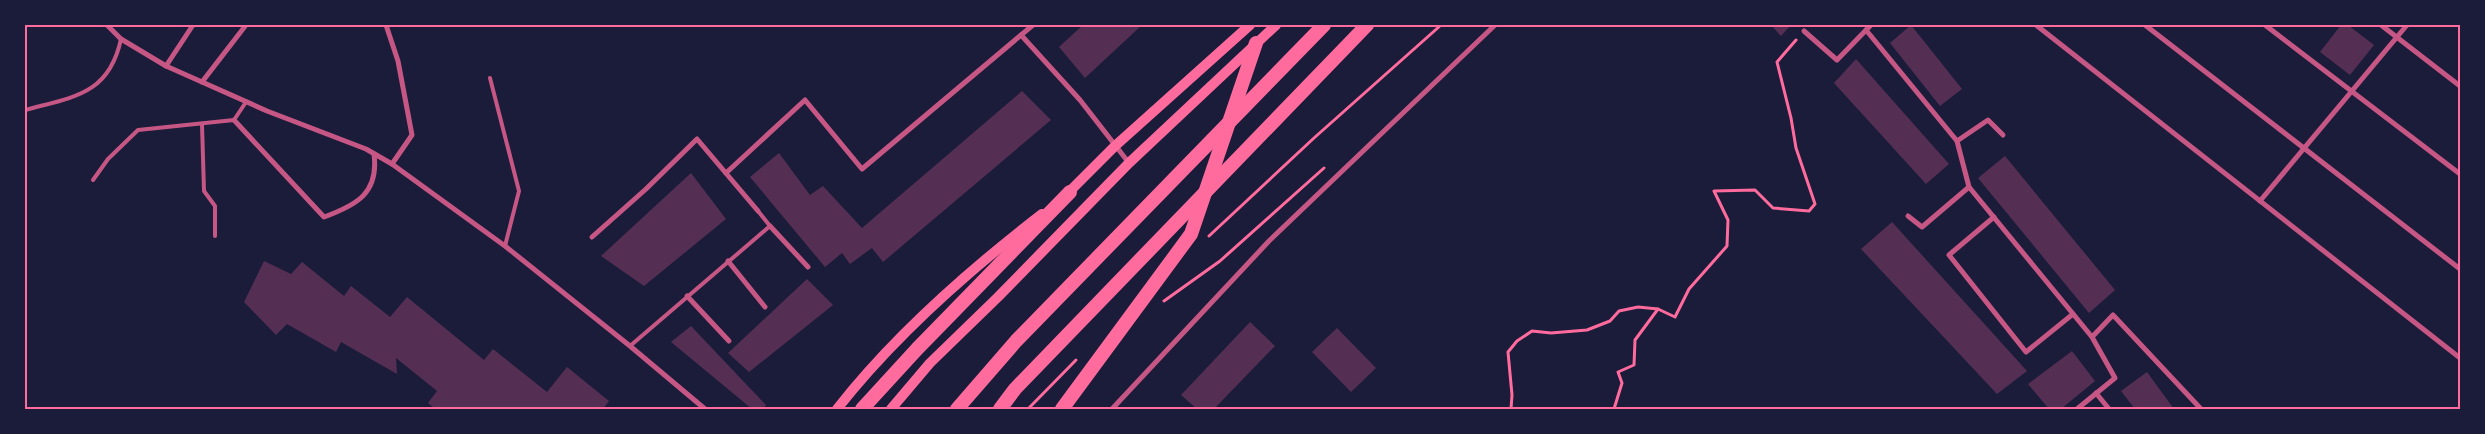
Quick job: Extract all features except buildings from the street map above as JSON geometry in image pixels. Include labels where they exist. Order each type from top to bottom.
[{"type":"highway","points":[[957,409],[1016,341],[1324,25]]},
{"type":"highway","points":[[1000,409],[1015,390],[1368,25]]},
{"type":"highway","points":[[1062,409],[1191,234],[1256,44]]},
{"type":"highway","points":[[862,409],[917,349],[1070,192]]},
{"type":"main road","points":[[837,409],[863,376],[982,260],[1070,192],[1116,146],[1250,25]]},
{"type":"main road","points":[[890,409],[930,363],[998,297],[1129,163],[1276,25]]},
{"type":"street","points":[[107,25],[121,39],[166,66],[246,102],[374,154],[392,164],[505,246],[705,409]]},
{"type":"street","points":[[166,66],[193,25]]},
{"type":"street","points":[[202,82],[246,25]]},
{"type":"street","points":[[386,25],[398,61],[412,135],[392,164]]},
{"type":"street","points":[[726,173],[805,100],[862,169],[1033,25]]},
{"type":"street","points":[[1112,409],[1269,241],[1495,25]]},
{"type":"street","points":[[1804,31],[1837,60],[1871,25]]},
{"type":"street","points":[[2036,25],[2460,358]]},
{"type":"street","points":[[2145,25],[2460,268]]},
{"type":"street","points":[[2265,25],[2460,174]]},
{"type":"street","points":[[2382,25],[2460,86]]},
{"type":"street","points":[[2260,201],[2408,25]]},
{"type":"street","points":[[1866,30],[1958,141],[1969,187],[2092,338],[2115,378],[2077,409]]},
{"type":"street","points":[[1021,36],[1080,100],[1129,163]]},
{"type":"street","points":[[234,120],[324,217],[351,207],[373,184],[376,169],[374,154]]},
{"type":"street","points":[[1958,141],[1988,120],[2003,135]]},
{"type":"street","points":[[592,238],[697,139],[758,211]]},
{"type":"street","points":[[1908,216],[1922,227],[1969,187]]},
{"type":"street","points":[[1994,217],[1949,255],[2026,352],[2073,314]]},
{"type":"street","points":[[770,226],[808,267]]},
{"type":"street","points":[[728,261],[765,307]]},
{"type":"street","points":[[687,296],[729,341]]},
{"type":"street","points":[[2092,338],[2112,315],[2201,409]]},
{"type":"street","points":[[2096,393],[2109,409]]},
{"type":"lane","points":[[25,110],[81,95],[107,76],[118,54],[121,39]]},
{"type":"lane","points":[[490,78],[519,191],[505,246]]},
{"type":"lane","points":[[93,180],[108,159],[138,130],[234,120],[246,102]]},
{"type":"lane","points":[[202,124],[204,192],[215,206],[215,236]]},
{"type":"lane","points":[[630,346],[770,226],[758,211]]},
{"type":"path","points":[[1207,238],[1314,138],[1442,25]]},
{"type":"path","points":[[1511,409],[1512,395],[1508,352],[1517,341],[1532,331],[1551,333],[1587,330],[1610,321],[1619,311],[1638,307],[1658,309],[1675,317],[1689,289],[1727,246],[1728,220],[1714,190],[1755,190],[1773,208],[1809,211],[1815,204],[1796,148],[1791,118],[1777,62],[1804,31]]},
{"type":"path","points":[[1158,305],[1220,261],[1327,166]]},
{"type":"path","points":[[1614,409],[1622,383],[1618,372],[1634,365],[1635,340],[1658,309]]},
{"type":"path","points":[[1028,409],[1056,378],[1079,359]]},
{"type":"pier","points":[[1328,25],[1378,25],[1086,329],[1012,409],[974,409]]}]
